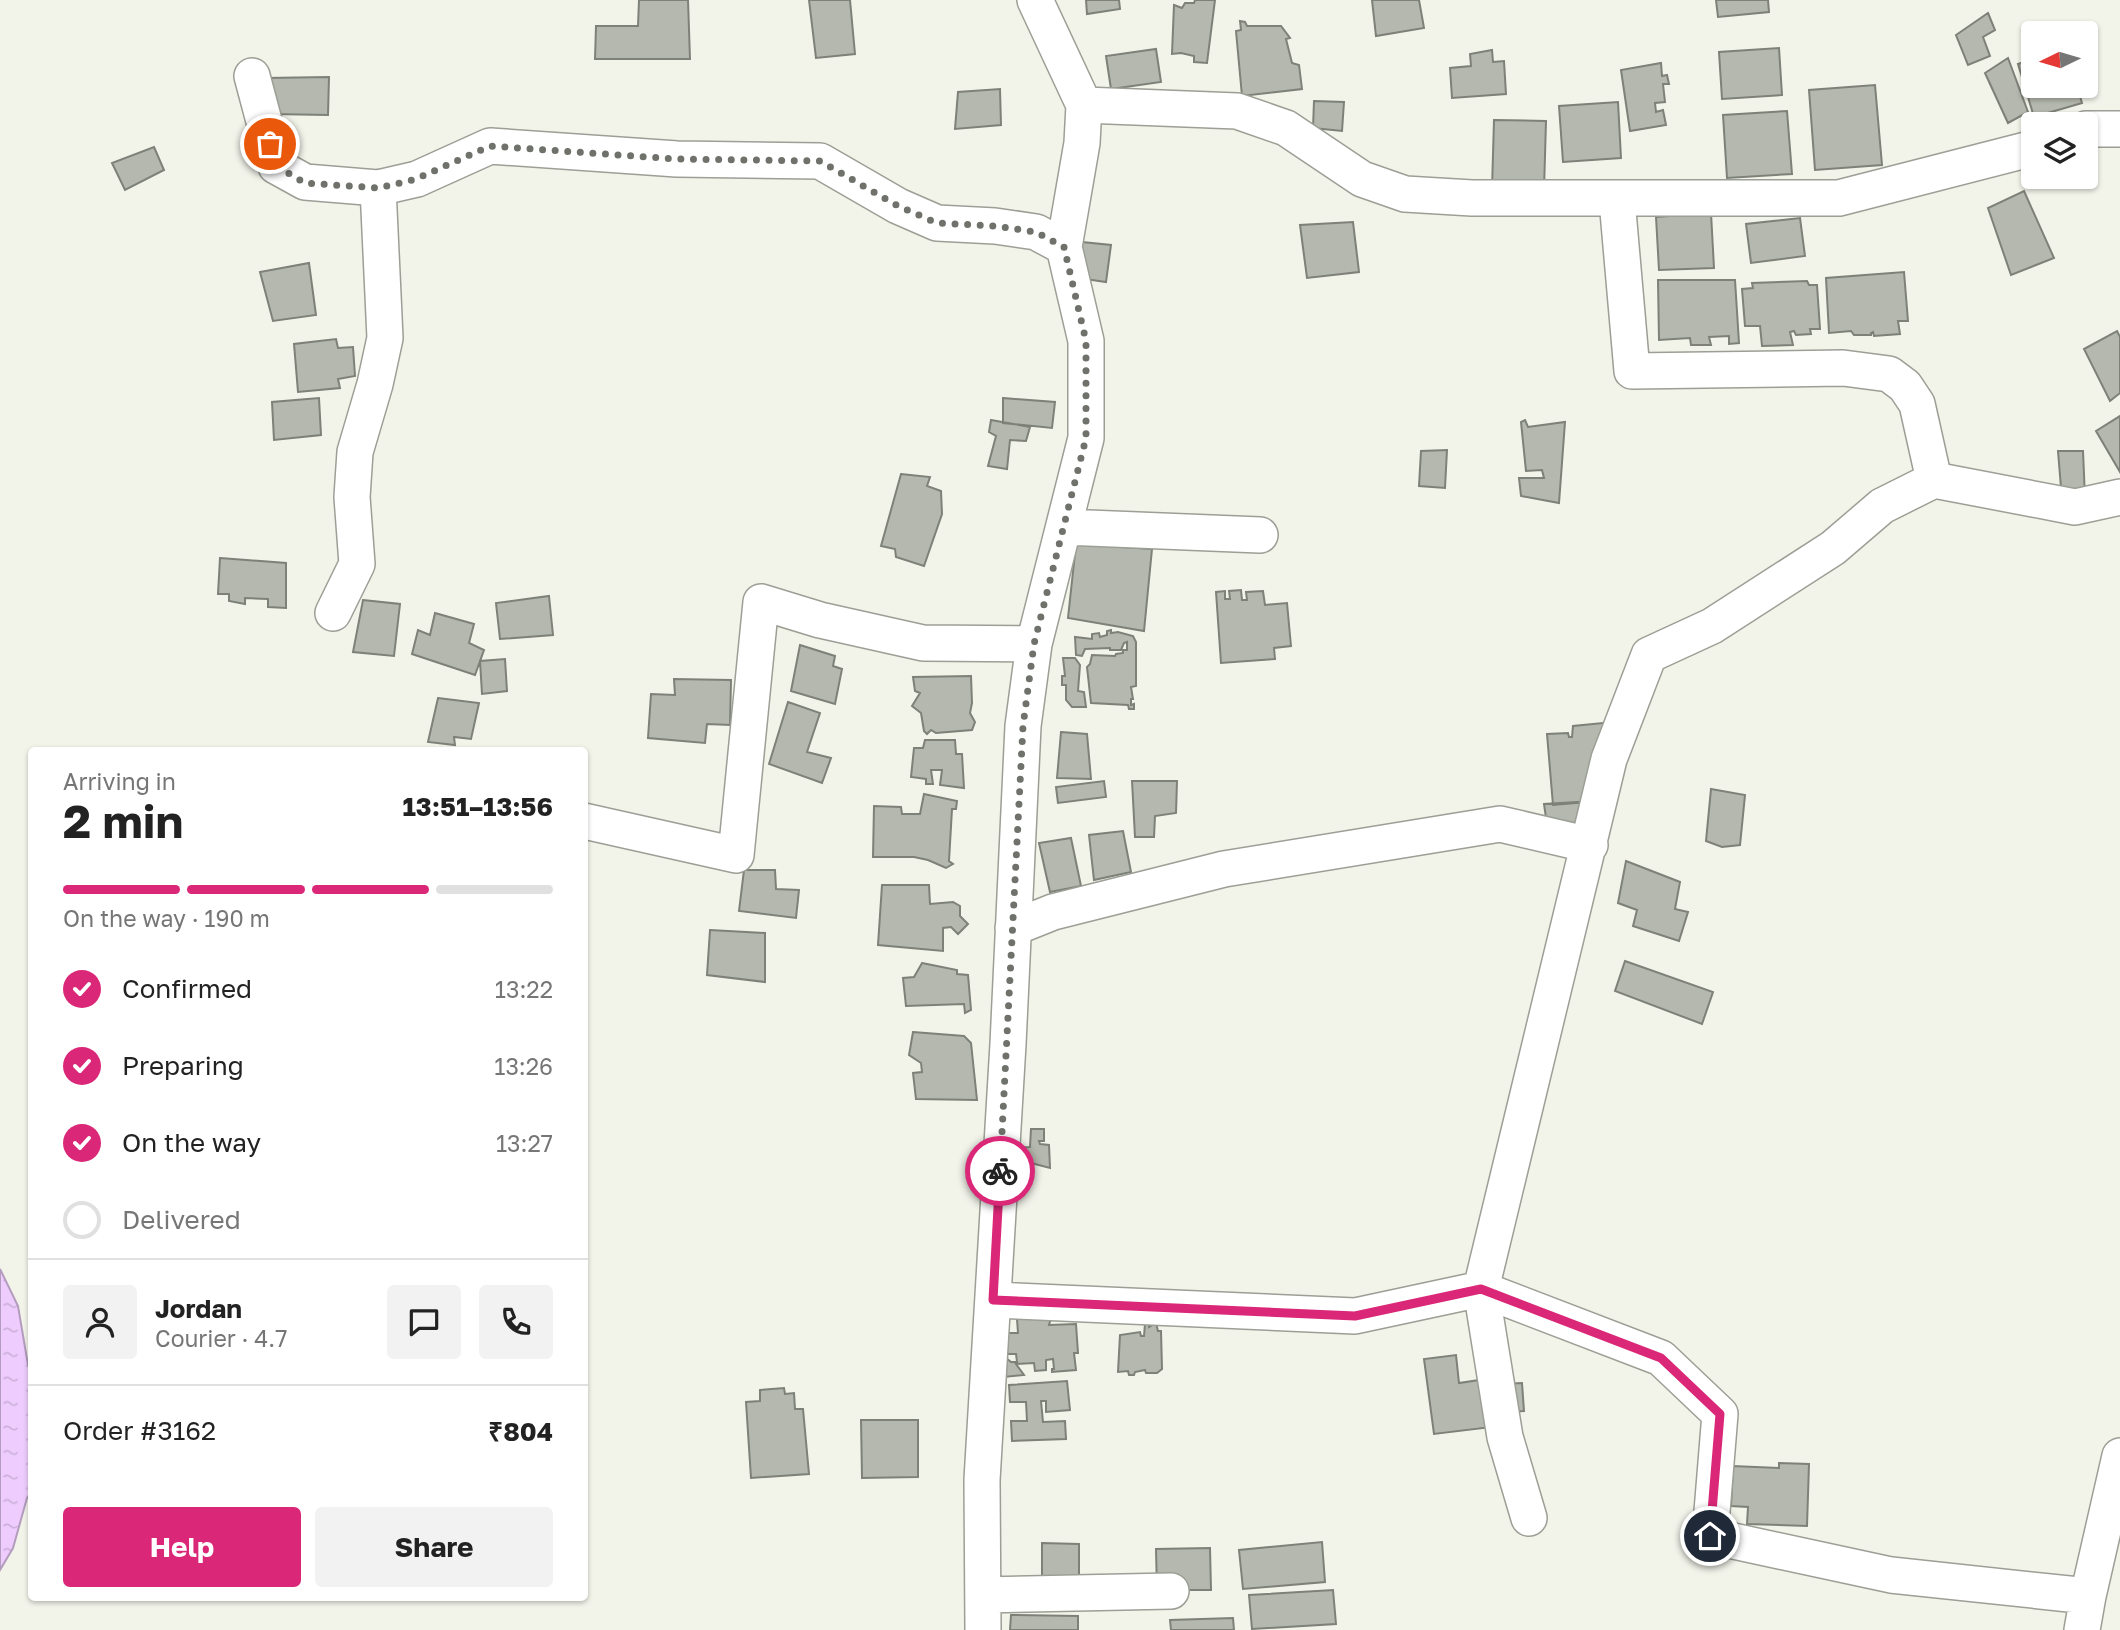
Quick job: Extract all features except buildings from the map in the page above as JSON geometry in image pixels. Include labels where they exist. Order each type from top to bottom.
[{"type":"street","points":[[983,1630],[982,1480],[1023,726],[1034,644],[1086,438],[1086,341],[1064,247],[1082,143],[1084,105],[1035,0]]},
{"type":"street","points":[[252,76],[276,166],[305,183],[379,188],[416,179],[490,146],[677,159],[820,161],[898,206],[937,223],[995,226],[1036,232],[1064,247]]},
{"type":"street","points":[[1084,105],[1237,111],[1286,128],[1362,179],[1405,194],[1472,198],[1839,198],[2021,151]]},
{"type":"street","points":[[2098,129],[2120,129]]},
{"type":"street","points":[[333,613],[357,564],[352,496],[355,452],[385,338],[379,188]]},
{"type":"street","points":[[1617,200],[1633,371],[1843,369],[1889,374],[1905,386],[1917,404],[1934,480]]},
{"type":"street","points":[[1529,1518],[1505,1437],[1481,1289],[1609,759],[1649,654],[1712,626],[1833,548],[1882,506],[1934,480],[2075,507],[2120,497]]},
{"type":"street","points":[[1064,527],[1260,535]]},
{"type":"street","points":[[588,822],[736,855],[761,601],[820,620],[923,643],[1034,644]]},
{"type":"street","points":[[1013,928],[1053,912],[1224,869],[1500,824],[1590,845]]},
{"type":"street","points":[[993,1300],[1355,1316],[1481,1289],[1661,1358],[1720,1414],[1710,1536],[1891,1575],[2088,1596]]},
{"type":"street","points":[[2082,1630],[2120,1456]]},
{"type":"street","points":[[983,1595],[1171,1591]]},
{"type":"water","points":[[0,1269],[18,1306],[28,1365],[28,1497],[13,1548],[0,1570]]},
{"type":"way so far","points":[[270,144],[276,166],[305,183],[379,188],[416,179],[490,146],[677,159],[820,161],[898,206],[937,223],[995,226],[1036,232],[1064,247],[1086,341],[1086,438],[1034,644],[1023,726],[1000,1171]]},
{"type":"route","points":[[1000,1171],[993,1300],[1355,1316],[1481,1289],[1661,1358],[1720,1414],[1710,1536]]}]
